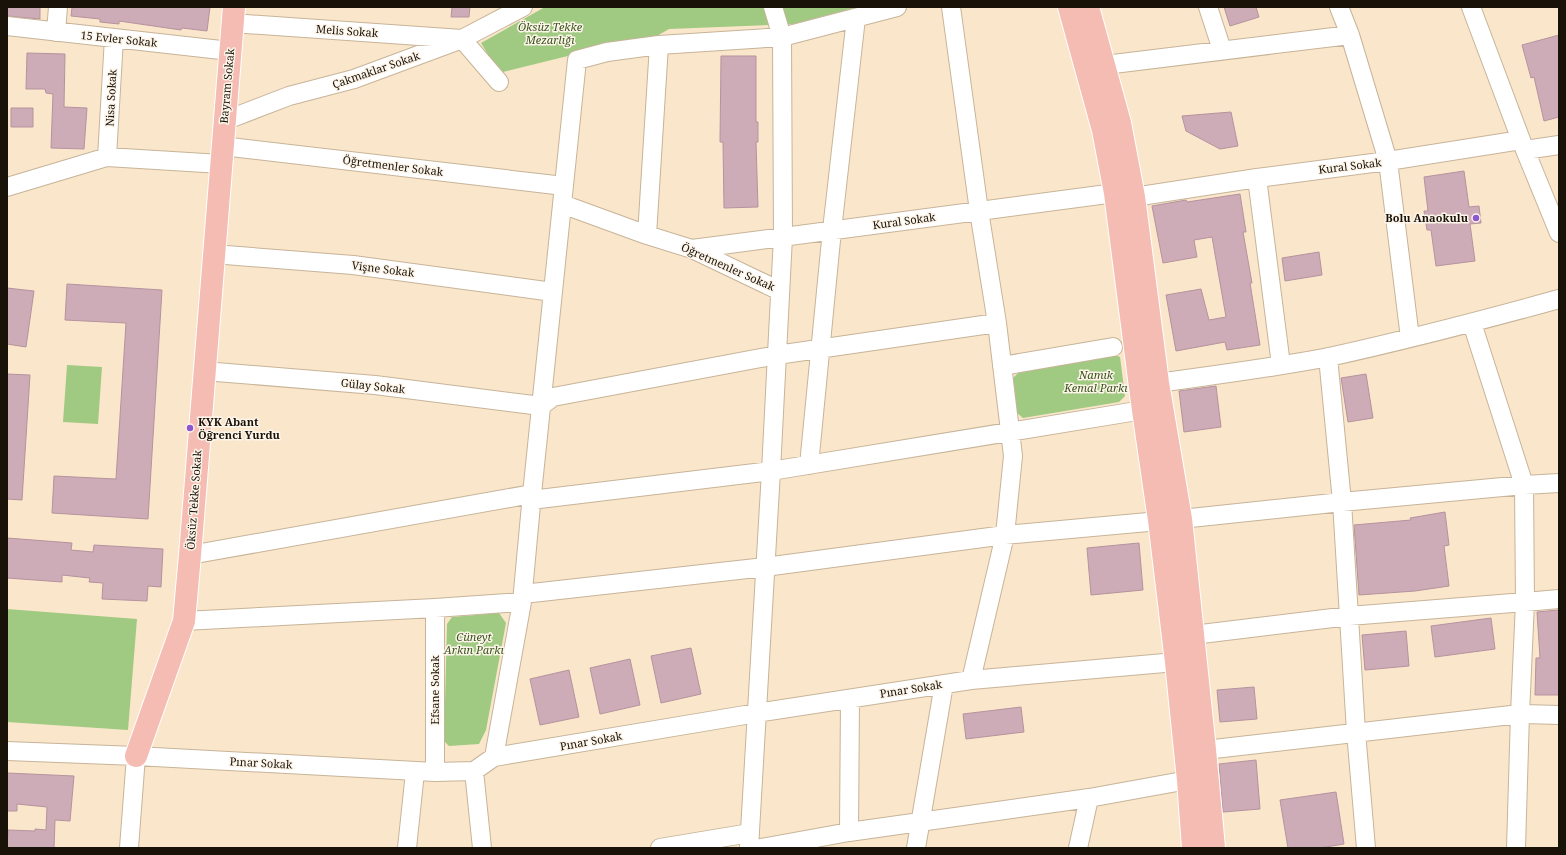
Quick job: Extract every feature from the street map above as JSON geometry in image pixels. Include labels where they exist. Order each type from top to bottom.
[{"type":"main road","points":[[1069,7],[1102,130],[1125,195],[1158,383],[1181,519],[1206,750],[1214,848]]},
{"type":"main road","points":[[1088,7],[1120,124],[1143,410],[1159,520],[1176,662],[1188,780],[1193,848]]},
{"type":"main road","name":"Bayram Sokak","points":[[221,155],[233,15]]},
{"type":"main road","name":"Öksüz Tekke Sokak","points":[[136,756],[184,622],[221,155]]},
{"type":"street","points":[[56,32],[58,7]]},
{"type":"street","name":"Çakmaklar Sokak","points":[[224,121],[289,96],[354,79],[462,39],[523,7]]},
{"type":"street","points":[[660,848],[749,840],[766,567],[783,237],[782,37],[773,7]]},
{"type":"street","points":[[494,757],[522,598],[577,60],[607,52],[659,45],[782,37],[897,7]]},
{"type":"street","points":[[951,7],[979,211],[997,323],[1013,456],[1005,535],[971,680]]},
{"type":"street","points":[[1208,7],[1222,50]]},
{"type":"street","points":[[1339,7],[1350,35],[1388,161],[1410,338]]},
{"type":"street","points":[[1471,7],[1523,145],[1559,233]]},
{"type":"street","name":"Melis Sokak","points":[[233,15],[462,39]]},
{"type":"street","points":[[809,465],[832,230],[856,18]]},
{"type":"street","name":"15 Evler Sokak","points":[[7,26],[230,51]]},
{"type":"street","points":[[1105,65],[1350,35]]},
{"type":"street","name":"Nisa Sokak","points":[[107,157],[114,38]]},
{"type":"street","points":[[462,39],[498,82]]},
{"type":"street","points":[[647,235],[659,45]]},
{"type":"street","name":"Kural Sokak","points":[[692,249],[979,211],[1125,195],[1388,161],[1523,145],[1559,145]]},
{"type":"street","name":"Öğretmenler Sokak","points":[[107,157],[221,155],[564,186]]},
{"type":"street","points":[[7,187],[107,157]]},
{"type":"street","points":[[1257,178],[1281,365]]},
{"type":"street","name":"Öğretmenler Sokak","points":[[562,204],[647,235],[692,249],[780,291]]},
{"type":"street","name":"Vişne Sokak","points":[[213,254],[353,265],[553,292]]},
{"type":"street","points":[[1158,383],[1328,357],[1472,323],[1559,300]]},
{"type":"street","points":[[541,406],[553,397],[777,355],[997,323]]},
{"type":"street","points":[[1472,323],[1524,485],[1525,602],[1516,848]]},
{"type":"street","points":[[1002,366],[1113,347]]},
{"type":"street","points":[[1328,357],[1342,502],[1356,732],[1366,848]]},
{"type":"street","name":"Gülay Sokak","points":[[204,371],[375,385],[541,406]]},
{"type":"street","points":[[190,555],[532,497],[771,471],[1143,410]]},
{"type":"street","points":[[184,622],[434,608],[766,567],[1005,535],[1181,519],[1342,502],[1559,483]]},
{"type":"street","points":[[1193,635],[1349,616],[1559,598]]},
{"type":"street","name":"Efsane Sokak","points":[[434,608],[436,772]]},
{"type":"street","name":"Pınar Sokak","points":[[7,751],[136,756],[415,772],[474,771],[494,757],[757,712],[971,680],[1176,662]]},
{"type":"street","points":[[916,848],[922,821],[944,684]]},
{"type":"street","points":[[849,832],[850,699]]},
{"type":"street","points":[[1206,750],[1520,714],[1559,715]]},
{"type":"street","points":[[129,848],[136,756]]},
{"type":"street","points":[[474,771],[482,848]]},
{"type":"street","points":[[407,848],[415,772]]},
{"type":"street","points":[[761,848],[849,832],[1089,798],[1188,780]]},
{"type":"street","points":[[1078,848],[1089,798]]},
{"type":"green space","name":"Öksüz Tekke Mezarlığı","points":[[545,7],[858,7],[794,24],[669,29],[655,37],[584,52],[499,73],[481,43]]},
{"type":"green space","name":"Namık Kemal Parkı","points":[[1113,354],[1120,357],[1125,396],[1119,402],[1023,418],[1017,413],[1013,378],[1019,372]]},
{"type":"green space","points":[[67,365],[102,367],[98,424],[63,422]]},
{"type":"green space","points":[[7,609],[137,619],[128,730],[7,722]]},
{"type":"green space","name":"Cüneyt Arkın Parkı","points":[[499,613],[506,623],[486,730],[479,744],[449,746],[444,741],[447,624],[452,617]]},
{"type":"building","points":[[7,7],[40,7],[40,19],[7,16]]},
{"type":"building","points":[[72,7],[210,7],[207,31],[182,28],[181,30],[119,21],[119,24],[100,22],[100,19],[71,16]]},
{"type":"building","points":[[452,7],[470,7],[469,17],[451,17]]},
{"type":"building","points":[[1224,7],[1256,7],[1259,17],[1230,26]]},
{"type":"building","points":[[1559,35],[1559,117],[1544,121],[1534,77],[1531,78],[1522,45]]},
{"type":"building","points":[[27,53],[65,54],[64,107],[87,108],[84,149],[51,148],[53,94],[46,93],[45,89],[26,89]]},
{"type":"building","points":[[721,56],[756,56],[758,207],[724,208],[723,142],[720,142]]},
{"type":"building","points":[[11,108],[33,108],[33,127],[11,127]]},
{"type":"building","points":[[1231,112],[1238,146],[1220,149],[1186,131],[1182,116]]},
{"type":"building","points":[[1464,171],[1469,207],[1479,206],[1481,223],[1470,224],[1475,261],[1436,266],[1431,230],[1427,230],[1424,211],[1428,211],[1424,177]]},
{"type":"building","points":[[1240,194],[1246,232],[1243,232],[1252,283],[1250,283],[1260,345],[1227,350],[1225,342],[1176,351],[1166,295],[1201,289],[1209,320],[1226,317],[1212,237],[1194,240],[1197,257],[1163,263],[1152,206],[1186,200],[1187,202]]},
{"type":"building","points":[[1319,252],[1322,275],[1285,281],[1282,258]]},
{"type":"building","points":[[67,284],[162,290],[148,519],[52,513],[54,476],[116,479],[126,323],[65,320]]},
{"type":"building","points":[[7,288],[34,291],[26,347],[7,344]]},
{"type":"building","points":[[7,374],[30,375],[22,500],[7,499]]},
{"type":"building","points":[[1366,374],[1373,418],[1348,422],[1341,378]]},
{"type":"building","points":[[1216,386],[1221,427],[1184,432],[1179,391]]},
{"type":"building","points":[[1445,512],[1449,545],[1444,546],[1449,586],[1415,591],[1359,595],[1354,525],[1411,520],[1410,518]]},
{"type":"building","points":[[7,538],[72,543],[71,550],[93,552],[94,545],[163,549],[161,587],[148,586],[147,601],[102,599],[103,583],[89,582],[90,578],[62,575],[62,582],[7,578]]},
{"type":"building","points":[[1139,543],[1143,590],[1091,595],[1087,548]]},
{"type":"building","points":[[1559,610],[1559,695],[1535,695],[1536,658],[1540,658],[1537,612]]},
{"type":"building","points":[[1491,618],[1495,649],[1435,657],[1431,626]]},
{"type":"building","points":[[1406,631],[1409,666],[1365,670],[1362,635]]},
{"type":"building","points":[[691,648],[701,694],[661,703],[651,656]]},
{"type":"building","points":[[630,659],[640,705],[600,714],[590,668]]},
{"type":"building","points":[[569,670],[579,717],[540,725],[530,679]]},
{"type":"building","points":[[1254,687],[1257,719],[1220,722],[1217,690]]},
{"type":"building","points":[[1021,707],[1024,732],[966,739],[963,714]]},
{"type":"building","points":[[1256,760],[1260,809],[1223,812],[1219,764]]},
{"type":"building","points":[[7,773],[74,776],[70,821],[55,820],[54,848],[7,848],[8,830],[46,830],[47,807],[17,804],[17,811],[7,811]]},
{"type":"building","points":[[1336,792],[1344,844],[1320,848],[1288,848],[1280,800]]},
{"type":"place","name":"Bolu Anaokulu","points":[[1476,218]]},
{"type":"place","name":"KYK Abant Öğrenci Yurdu","points":[[190,428]]}]
